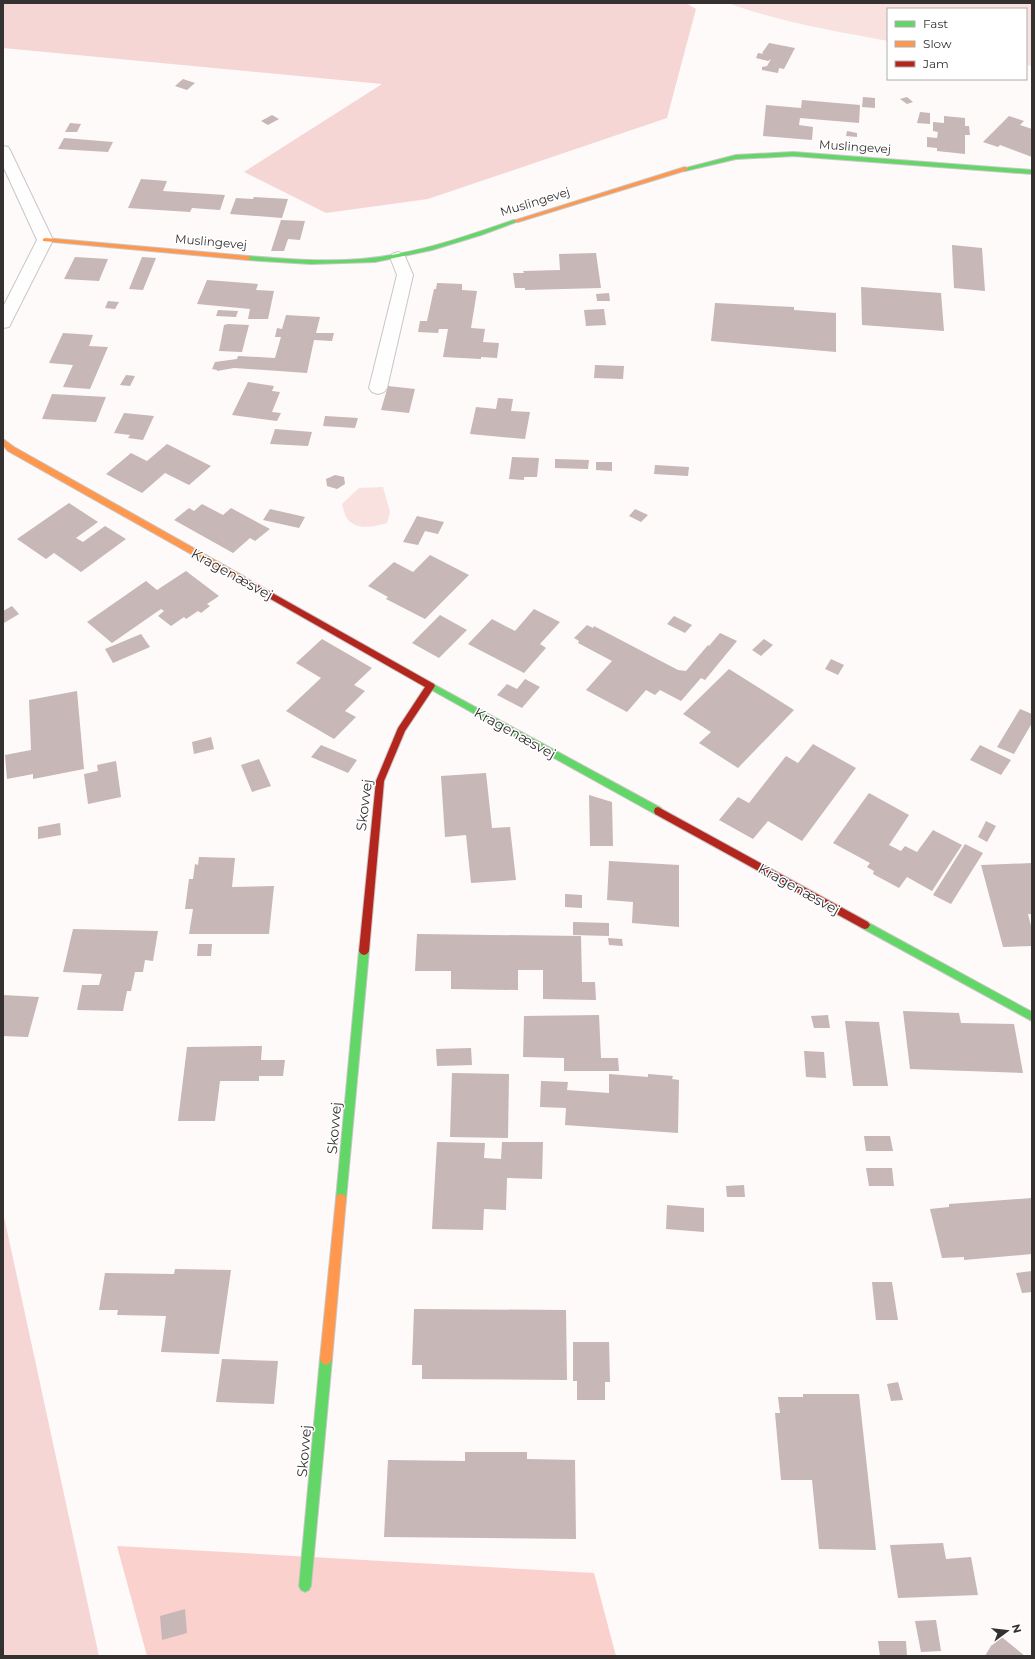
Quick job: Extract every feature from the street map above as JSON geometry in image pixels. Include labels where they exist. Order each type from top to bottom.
[{"type":"street","points":[[3,150],[45,240],[3,323]]},
{"type":"street","name":"Muslingevej","points":[[45,240],[310,263],[398,256],[425,250],[683,168],[736,157],[793,154],[1032,172]]},
{"type":"street","points":[[378,388],[405,274],[398,256]]},
{"type":"street","name":"Kragenæsvej","points":[[3,441],[11,450],[430,686],[1032,1017]]},
{"type":"street","name":"Skovvej","points":[[305,1586],[380,781],[401,730],[430,686]]},
{"type":"shaded area","points":[[3,3],[686,3],[696,9],[667,118],[428,199],[326,213],[244,172],[382,84],[3,48]]},
{"type":"shaded area","points":[[728,3],[1032,3],[1032,66],[1027,65],[1027,8],[887,8],[887,41],[827,30],[748,10]]},
{"type":"shaded area","points":[[383,487],[390,512],[387,523],[365,527],[354,524],[346,517],[342,504],[359,488]]},
{"type":"shaded area","points":[[3,1212],[99,1656],[3,1656]]},
{"type":"shaded area","points":[[117,1546],[594,1573],[616,1656],[147,1656]]},
{"type":"building","points":[[769,43],[795,48],[784,69],[779,68],[778,73],[762,70],[762,67],[767,66],[771,59],[768,61],[756,58],[758,53],[764,54],[762,53]]},
{"type":"building","points":[[183,79],[195,83],[187,90],[175,86]]},
{"type":"building","points":[[863,97],[875,98],[875,108],[862,107]]},
{"type":"building","points":[[907,97],[913,102],[907,104],[900,99]]},
{"type":"building","points":[[802,100],[860,105],[859,123],[800,118],[799,125],[813,127],[812,140],[763,136],[766,105],[801,108]]},
{"type":"building","points":[[920,112],[930,113],[930,124],[917,123]]},
{"type":"building","points":[[272,115],[279,119],[268,125],[261,121]]},
{"type":"building","points":[[944,116],[965,118],[965,126],[969,126],[970,135],[965,135],[965,154],[937,151],[937,148],[927,147],[927,137],[937,138],[938,132],[933,131],[933,122],[944,123]]},
{"type":"building","points":[[1009,116],[1024,121],[1020,125],[1032,129],[1032,157],[1000,145],[998,147],[983,142]]},
{"type":"building","points":[[70,123],[81,124],[77,132],[65,132]]},
{"type":"building","points":[[847,131],[857,133],[857,137],[846,136]]},
{"type":"building","points":[[64,138],[113,142],[108,152],[58,149]]},
{"type":"building","points":[[141,179],[167,181],[163,191],[225,195],[220,210],[192,208],[190,212],[128,208]]},
{"type":"building","points":[[254,197],[288,199],[282,218],[230,214],[236,198],[253,199]]},
{"type":"building","points":[[281,220],[305,221],[300,240],[288,239],[284,251],[271,251]]},
{"type":"building","points":[[952,245],[982,248],[985,291],[954,288]]},
{"type":"building","points":[[596,253],[601,288],[525,290],[525,288],[515,288],[513,273],[524,273],[523,271],[560,270],[559,254]]},
{"type":"building","points":[[75,257],[108,259],[99,281],[64,279]]},
{"type":"building","points":[[142,257],[156,258],[143,290],[129,289]]},
{"type":"building","points":[[207,280],[258,284],[256,290],[274,291],[268,319],[248,319],[250,309],[197,304]]},
{"type":"building","points":[[437,283],[462,284],[462,290],[477,291],[471,328],[485,329],[483,342],[499,343],[497,358],[481,357],[481,359],[443,357],[448,329],[439,329],[438,333],[418,332],[420,321],[427,321],[434,289],[436,289]]},
{"type":"building","points":[[861,287],[941,293],[944,331],[862,325]]},
{"type":"building","points":[[609,293],[610,301],[597,301],[596,294]]},
{"type":"building","points":[[108,301],[119,302],[115,309],[105,308]]},
{"type":"building","points":[[715,303],[794,307],[794,310],[836,313],[836,352],[711,341]]},
{"type":"building","points":[[604,309],[606,325],[586,326],[584,310]]},
{"type":"building","points":[[218,310],[238,311],[236,317],[216,316]]},
{"type":"building","points":[[286,315],[320,317],[316,333],[334,333],[332,341],[314,340],[307,373],[234,368],[217,371],[212,369],[215,362],[237,359],[238,356],[275,358],[281,337],[275,337],[277,328],[282,329]]},
{"type":"building","points":[[224,325],[249,325],[242,352],[219,351]]},
{"type":"building","points":[[63,333],[93,335],[89,346],[108,347],[90,389],[63,387],[73,365],[49,363]]},
{"type":"building","points":[[595,365],[624,366],[623,379],[594,378]]},
{"type":"building","points":[[126,375],[135,376],[130,386],[120,385]]},
{"type":"building","points":[[248,382],[274,386],[272,391],[280,392],[272,412],[281,413],[277,421],[232,415]]},
{"type":"building","points":[[388,386],[415,389],[409,413],[381,410]]},
{"type":"building","points":[[52,394],[106,397],[96,422],[42,419]]},
{"type":"building","points":[[498,398],[513,399],[511,411],[530,412],[525,439],[470,434],[476,407],[496,409]]},
{"type":"building","points":[[124,413],[154,416],[143,440],[128,438],[130,435],[114,433]]},
{"type":"building","points":[[325,416],[358,418],[355,428],[323,426]]},
{"type":"building","points":[[275,429],[312,432],[308,446],[270,444]]},
{"type":"building","points":[[167,444],[211,466],[189,485],[165,473],[142,493],[106,474],[131,453],[147,461]]},
{"type":"building","points":[[512,457],[539,458],[537,477],[524,477],[524,480],[509,479]]},
{"type":"building","points":[[555,459],[589,460],[588,469],[555,468]]},
{"type":"building","points":[[596,462],[612,462],[612,471],[596,470]]},
{"type":"building","points":[[655,465],[689,467],[688,476],[654,474]]},
{"type":"building","points":[[335,475],[344,477],[345,484],[337,489],[327,486],[326,479]]},
{"type":"building","points":[[69,503],[98,522],[76,538],[83,542],[105,526],[126,539],[81,572],[54,553],[46,559],[17,539]]},
{"type":"building","points":[[202,504],[223,515],[231,508],[270,529],[255,541],[250,538],[233,553],[174,520],[189,508],[194,511]]},
{"type":"building","points":[[270,509],[305,517],[299,528],[263,520]]},
{"type":"building","points":[[635,509],[648,515],[641,522],[629,516]]},
{"type":"building","points":[[417,516],[444,522],[438,534],[425,531],[418,545],[403,542]]},
{"type":"building","points":[[430,555],[469,575],[425,619],[386,599],[388,597],[368,586],[394,562],[413,572]]},
{"type":"building","points":[[186,571],[219,596],[207,604],[210,606],[201,613],[198,611],[186,619],[184,617],[171,626],[158,616],[164,611],[161,609],[112,643],[87,622],[146,581],[157,590]]},
{"type":"building","points":[[12,606],[19,614],[4,623],[3,611]]},
{"type":"building","points":[[534,609],[560,622],[540,644],[546,648],[524,673],[468,644],[492,619],[515,631]]},
{"type":"building","points":[[440,615],[467,630],[439,658],[412,643]]},
{"type":"building","points":[[674,616],[692,625],[685,633],[667,624]]},
{"type":"building","points":[[587,625],[593,628],[594,626],[678,670],[686,671],[720,633],[737,641],[705,680],[701,678],[681,701],[660,690],[655,695],[646,690],[627,712],[586,690],[612,661],[578,643],[579,641],[574,638]]},
{"type":"building","points":[[141,634],[150,647],[113,663],[105,649]]},
{"type":"building","points":[[322,639],[372,668],[354,685],[365,691],[345,711],[356,717],[334,739],[286,711],[321,678],[296,663]]},
{"type":"building","points":[[764,639],[773,645],[761,656],[752,650]]},
{"type":"building","points":[[831,659],[844,665],[838,675],[825,669]]},
{"type":"building","points":[[729,669],[794,710],[738,768],[699,743],[711,732],[683,714]]},
{"type":"building","points":[[525,679],[540,687],[522,708],[497,695],[507,684],[517,689]]},
{"type":"building","points":[[77,691],[84,769],[33,779],[33,774],[7,779],[5,755],[31,750],[29,700]]},
{"type":"building","points":[[1020,709],[1032,714],[1032,723],[1014,754],[997,747]]},
{"type":"building","points":[[211,737],[214,749],[194,754],[192,742]]},
{"type":"building","points":[[813,744],[856,768],[802,841],[768,821],[753,839],[719,820],[738,797],[749,803],[786,756],[798,763]]},
{"type":"building","points":[[321,745],[357,760],[348,773],[311,757]]},
{"type":"building","points":[[980,745],[1011,760],[1001,775],[970,760]]},
{"type":"building","points":[[259,759],[271,786],[252,792],[241,765]]},
{"type":"building","points":[[116,761],[121,797],[88,804],[84,774],[98,771],[97,765]]},
{"type":"building","points":[[486,773],[492,828],[510,827],[516,880],[471,883],[466,835],[445,837],[441,776]]},
{"type":"building","points":[[869,793],[909,815],[889,845],[901,851],[905,846],[917,852],[933,830],[962,845],[932,891],[907,877],[899,888],[873,874],[874,871],[867,867],[870,863],[833,843]]},
{"type":"building","points":[[589,795],[612,802],[613,846],[590,846]]},
{"type":"building","points":[[986,821],[996,826],[987,842],[978,837]]},
{"type":"building","points":[[60,823],[61,835],[38,839],[38,827]]},
{"type":"building","points":[[965,844],[983,853],[951,904],[933,895]]},
{"type":"building","points":[[199,857],[235,858],[232,887],[274,886],[269,934],[189,934],[193,909],[185,909],[189,879],[193,879],[195,864],[198,865]]},
{"type":"building","points":[[609,861],[679,865],[679,927],[632,923],[633,902],[607,900]]},
{"type":"building","points":[[1032,863],[1032,914],[1028,914],[1032,930],[1032,946],[1003,947],[981,865]]},
{"type":"building","points":[[565,894],[582,895],[582,908],[565,907]]},
{"type":"building","points":[[573,922],[609,923],[609,936],[573,935]]},
{"type":"building","points":[[73,929],[158,931],[153,961],[145,960],[143,972],[135,972],[131,991],[127,991],[123,1011],[77,1010],[82,985],[99,985],[102,974],[63,972]]},
{"type":"building","points":[[417,934],[581,936],[582,982],[595,982],[596,1000],[543,999],[543,970],[518,970],[518,990],[451,989],[451,971],[415,971]]},
{"type":"building","points":[[608,938],[622,939],[623,946],[609,945]]},
{"type":"building","points":[[198,944],[212,944],[211,956],[197,956]]},
{"type":"building","points":[[3,995],[39,997],[28,1037],[3,1036]]},
{"type":"building","points":[[903,1011],[959,1013],[961,1023],[1014,1024],[1023,1073],[910,1069]]},
{"type":"building","points":[[599,1015],[601,1058],[618,1058],[619,1071],[564,1071],[564,1058],[523,1057],[524,1016]]},
{"type":"building","points":[[828,1015],[830,1028],[814,1028],[811,1016]]},
{"type":"building","points":[[845,1021],[879,1022],[888,1086],[853,1086]]},
{"type":"building","points":[[262,1046],[261,1060],[285,1060],[283,1076],[259,1076],[259,1081],[220,1081],[215,1121],[178,1121],[187,1047]]},
{"type":"building","points":[[471,1048],[472,1065],[437,1066],[436,1049]]},
{"type":"building","points":[[804,1051],[824,1052],[826,1078],[806,1077]]},
{"type":"building","points":[[452,1073],[509,1074],[508,1138],[450,1137]]},
{"type":"building","points":[[609,1074],[648,1077],[648,1074],[673,1076],[672,1079],[679,1080],[678,1133],[565,1125],[566,1108],[540,1107],[541,1081],[568,1082],[567,1090],[609,1093]]},
{"type":"building","points":[[864,1136],[890,1136],[893,1151],[866,1151]]},
{"type":"building","points":[[437,1142],[485,1143],[484,1158],[501,1159],[502,1142],[543,1142],[542,1179],[507,1178],[506,1210],[484,1209],[483,1230],[432,1229]]},
{"type":"building","points":[[866,1168],[892,1168],[894,1186],[869,1186]]},
{"type":"building","points":[[744,1185],[745,1197],[727,1197],[726,1186]]},
{"type":"building","points":[[1032,1198],[1032,1254],[964,1260],[964,1257],[942,1258],[930,1209],[949,1207],[949,1204]]},
{"type":"building","points":[[667,1205],[704,1208],[704,1232],[666,1229]]},
{"type":"building","points":[[175,1269],[231,1270],[219,1354],[161,1352],[166,1316],[117,1315],[118,1310],[99,1310],[105,1273],[174,1274]]},
{"type":"building","points":[[1032,1271],[1032,1292],[1022,1293],[1016,1273]]},
{"type":"building","points":[[872,1282],[892,1282],[898,1320],[876,1320]]},
{"type":"building","points":[[414,1309],[566,1310],[567,1380],[422,1379],[422,1365],[412,1365]]},
{"type":"building","points":[[573,1342],[609,1342],[610,1382],[605,1382],[605,1400],[577,1400],[577,1381],[573,1381]]},
{"type":"building","points":[[222,1359],[278,1361],[274,1404],[216,1402]]},
{"type":"building","points":[[898,1382],[903,1400],[891,1401],[887,1384]]},
{"type":"building","points":[[803,1394],[859,1394],[876,1550],[819,1549],[812,1480],[781,1480],[775,1413],[780,1413],[778,1397],[803,1397]]},
{"type":"building","points":[[465,1452],[527,1452],[527,1459],[575,1460],[576,1539],[384,1537],[388,1460],[465,1461]]},
{"type":"building","points":[[943,1543],[946,1559],[971,1557],[978,1595],[898,1598],[890,1545]]},
{"type":"building","points":[[185,1609],[187,1633],[162,1640],[160,1616]]},
{"type":"building","points":[[936,1620],[941,1651],[921,1652],[915,1621]]},
{"type":"building","points":[[998,1634],[1025,1656],[985,1656]]},
{"type":"building","points":[[878,1641],[906,1641],[907,1656],[880,1656]]},
{"type":"traffic: fast","points":[[685,169],[736,157],[793,154],[1032,172]]},
{"type":"traffic: fast","points":[[248,258],[311,262],[375,260],[429,249],[516,221]]},
{"type":"traffic: fast","points":[[431,686],[658,811]]},
{"type":"traffic: fast","points":[[865,925],[1032,1017]]},
{"type":"traffic: fast","points":[[341,1199],[364,951]]},
{"type":"traffic: fast","points":[[305,1586],[326,1359]]},
{"type":"traffic: slow","points":[[516,221],[685,169]]},
{"type":"traffic: slow","points":[[45,240],[248,258]]},
{"type":"traffic: slow","points":[[3,441],[11,449],[242,579]]},
{"type":"traffic: slow","points":[[326,1359],[341,1199]]},
{"type":"traffic: jam","points":[[242,579],[431,686]]},
{"type":"traffic: jam","points":[[364,951],[380,781],[401,730],[430,686]]},
{"type":"traffic: jam","points":[[658,811],[865,925]]}]
